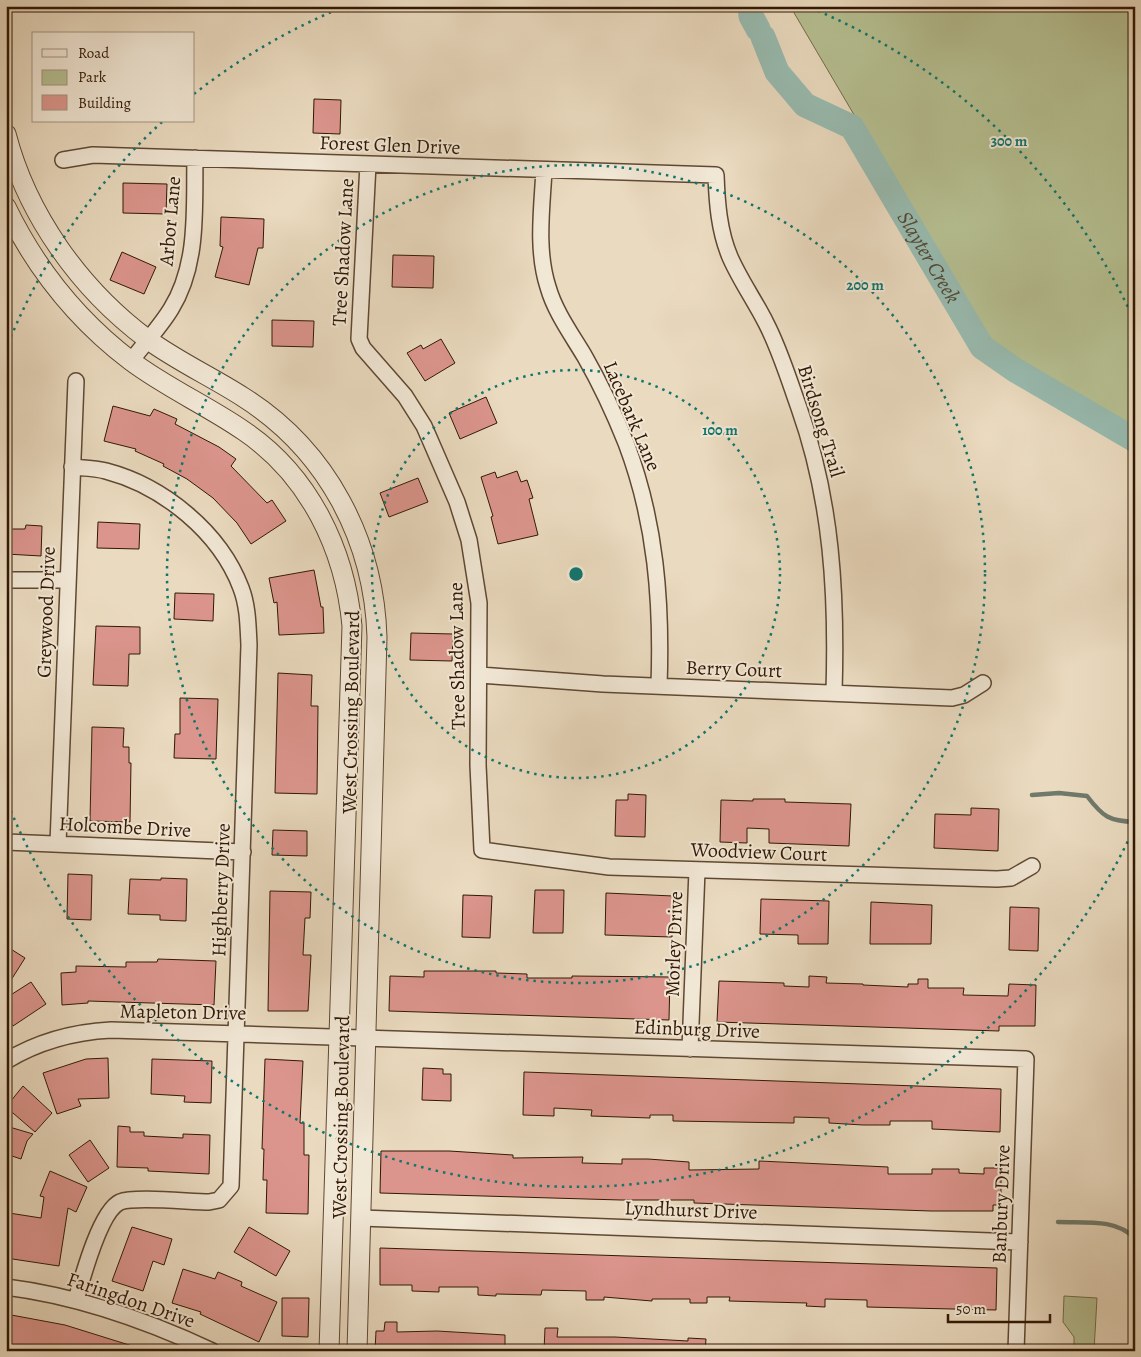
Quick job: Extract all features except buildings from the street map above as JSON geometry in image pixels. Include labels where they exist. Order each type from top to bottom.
[{"type":"street","name":"West Crossing Boulevard","points":[[6,134],[27,191],[47,230],[70,263],[98,295],[148,340],[244,398],[275,420],[301,444],[324,472],[357,533],[370,574],[376,606],[377,637],[357,1351]]},
{"type":"street","name":"Forest Glen Drive","points":[[63,160],[93,155],[716,175]]},
{"type":"street","name":"Arbor Lane","points":[[131,361],[171,309],[184,282],[194,223],[195,158]]},
{"type":"street","name":"Tree Shadow Lane","points":[[368,164],[359,340],[363,348],[394,381],[416,412],[457,502],[468,540],[476,579],[480,622],[478,765],[482,850]]},
{"type":"street","name":"Lacebark Lane","points":[[544,170],[541,239],[548,288],[608,401],[634,466],[648,516],[655,555],[659,596],[659,686]]},
{"type":"street","name":"Birdsong Trail","points":[[716,175],[721,226],[729,255],[774,340],[800,409],[815,462],[826,515],[834,577],[836,623],[834,692]]},
{"type":"street","name":"West Crossing Boulevard","points":[[6,207],[37,263],[64,298],[98,333],[131,361],[246,432],[272,454],[294,477],[321,517],[341,562],[347,582],[352,626],[341,1037],[329,1351]]},
{"type":"street","name":"Greywood Drive","points":[[58,844],[76,381]]},
{"type":"street","name":"Highberry Drive","points":[[72,467],[105,471],[131,480],[178,508],[211,538],[224,554],[242,589],[246,603],[249,645],[231,1186],[227,1193],[219,1200],[209,1202],[136,1200],[121,1202],[113,1207],[95,1241],[76,1300]]},
{"type":"street","points":[[6,580],[67,580]]},
{"type":"street","name":"Berry Court","points":[[480,675],[659,686],[952,698],[964,695],[983,683]]},
{"type":"street","name":"Holcombe Drive","points":[[6,842],[168,851],[242,852]]},
{"type":"street","name":"Woodview Court","points":[[482,850],[586,865],[1004,879],[1011,878],[1032,866]]},
{"type":"street","name":"Morley Drive","points":[[690,1049],[697,870]]},
{"type":"street","name":"Mapleton Drive","points":[[6,1061],[56,1038],[74,1033],[111,1030],[366,1038]]},
{"type":"street","name":"Edinburg Drive","points":[[366,1038],[1026,1060]]},
{"type":"street","name":"Banbury Drive","points":[[1016,1351],[1026,1060]]},
{"type":"street","name":"Lyndhurst Drive","points":[[361,1218],[1020,1242]]},
{"type":"street","name":"Faringdon Drive","points":[[6,1287],[76,1300],[177,1334],[212,1351]]},
{"type":"green space","points":[[790,6],[1135,6],[1135,434],[992,349]]},
{"type":"green space","points":[[1064,1296],[1097,1298],[1094,1351],[1074,1351],[1074,1337],[1063,1322]]},
{"type":"waterway","name":"Slayter Creek","points":[[750,6],[751,16],[758,29]]},
{"type":"waterway","name":"Slayter Creek","points":[[763,37],[777,72],[805,105],[852,127],[982,347],[1015,370],[1135,440]]},
{"type":"waterway","points":[[1032,795],[1059,793],[1087,796],[1107,816],[1113,819],[1135,822]]},
{"type":"waterway","points":[[1058,1222],[1088,1222],[1109,1225],[1128,1232],[1135,1239]]}]
